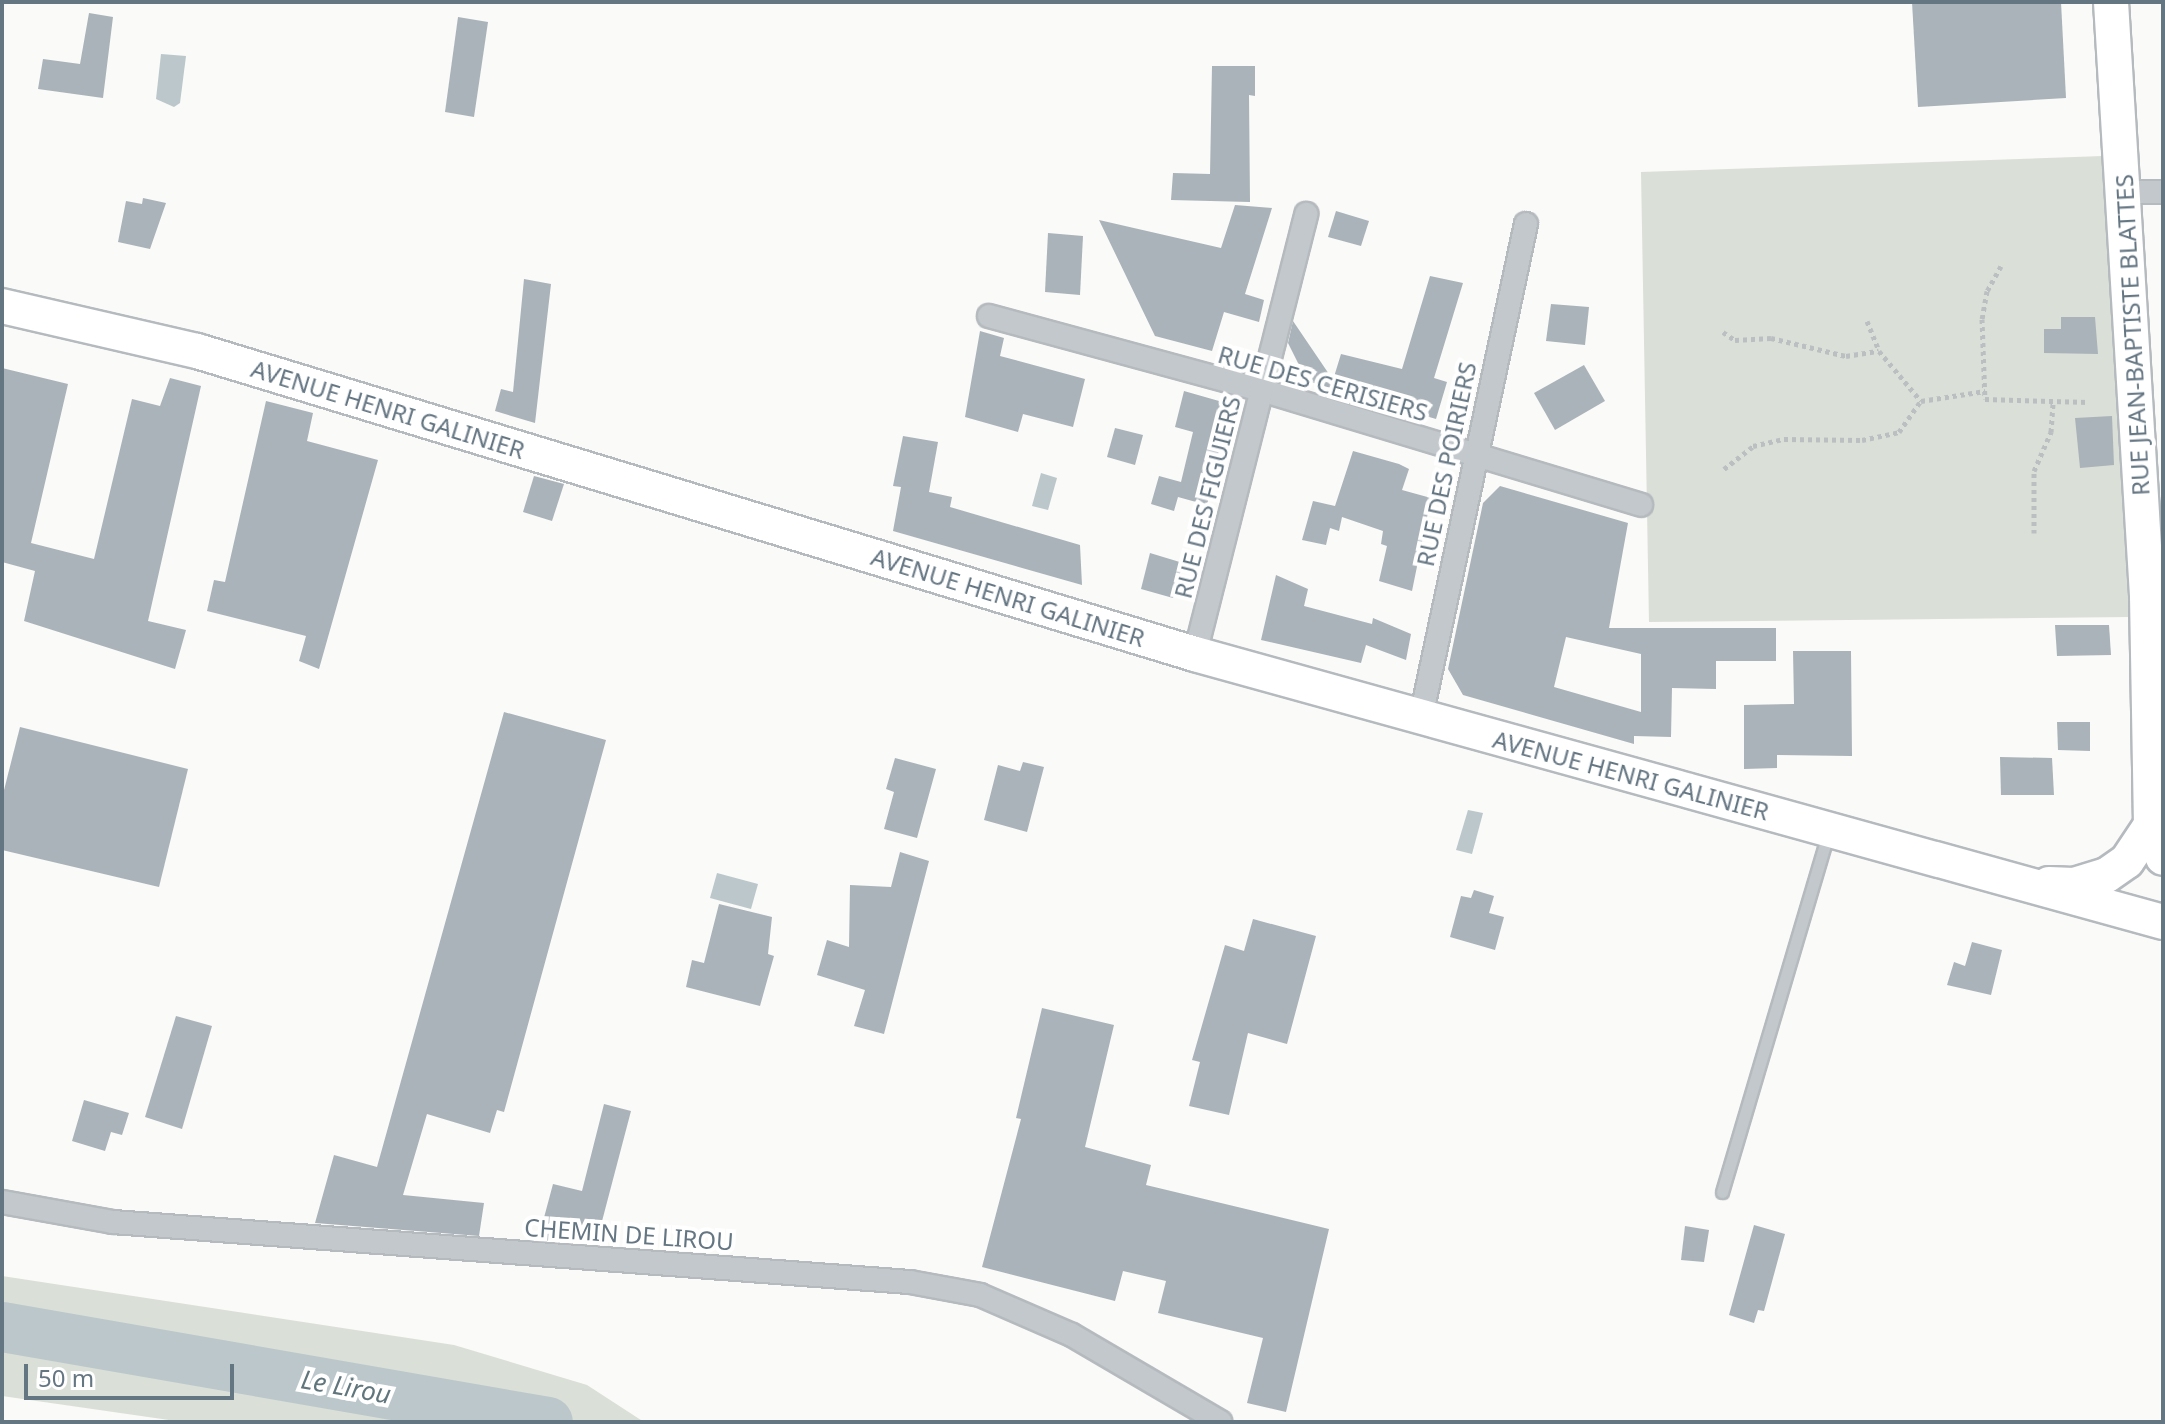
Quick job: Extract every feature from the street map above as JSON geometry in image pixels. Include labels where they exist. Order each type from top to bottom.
[{"type":"main road","name":"RUE JEAN-BAPTISTE BLATTES","points":[[2111,2],[2156,647],[2151,825],[2163,858]]},
{"type":"main road","name":"AVENUE HENRI GALINIER","points":[[2,306],[197,351],[1195,654],[2163,922]]},
{"type":"main road","name":"AVENUE HENRI GALINIER","points":[[2017,882],[2074,885],[2107,875],[2127,861],[2151,825]]},
{"type":"street","points":[[2124,192],[2163,192]]},
{"type":"street","name":"RUE DES FIGUIERS","points":[[1195,654],[1306,214]]},
{"type":"street","name":"RUE DES POIRIERS","points":[[1421,717],[1474,454],[1526,224]]},
{"type":"street","name":"RUE DES CERISIERS","points":[[989,316],[1261,390],[1641,505]]},
{"type":"street","name":"CHEMIN DE LIROU","points":[[2,1202],[113,1222],[910,1282],[980,1295],[1072,1335],[1220,1422]]},
{"type":"lane","points":[[1722,1192],[1829,829]]},
{"type":"path","points":[[2001,266],[1987,291],[1982,319],[1985,399],[2089,402]]},
{"type":"path","points":[[1867,321],[1879,351],[1921,401]]},
{"type":"path","points":[[1723,332],[1735,340],[1771,338],[1846,356],[1879,351]]},
{"type":"path","points":[[1724,469],[1753,446],[1784,439],[1862,440],[1899,432],[1921,401],[1985,391]]},
{"type":"path","points":[[2034,533],[2034,471],[2051,432],[2053,402]]},
{"type":"shaded area","points":[[161,54],[186,56],[180,103],[174,107],[156,99]]},
{"type":"shaded area","points":[[2103,156],[2129,617],[1649,622],[1641,172]]},
{"type":"shaded area","points":[[1041,473],[1057,478],[1048,510],[1032,506]]},
{"type":"shaded area","points":[[1468,810],[1483,813],[1472,854],[1456,850]]},
{"type":"shaded area","points":[[717,873],[758,884],[751,909],[710,898]]},
{"type":"shaded area","points":[[2,1276],[454,1345],[587,1385],[644,1422],[183,1422],[2,1396]]},
{"type":"building","points":[[1912,2],[2061,2],[2066,98],[1918,107]]},
{"type":"building","points":[[89,13],[113,17],[103,98],[38,89],[43,59],[80,64]]},
{"type":"building","points":[[458,17],[488,22],[474,117],[445,112]]},
{"type":"building","points":[[1212,66],[1255,66],[1255,96],[1249,95],[1250,202],[1171,200],[1173,173],[1210,174]]},
{"type":"building","points":[[143,198],[166,203],[150,249],[118,242],[126,201],[142,204]]},
{"type":"building","points":[[1235,205],[1272,208],[1245,294],[1264,300],[1259,322],[1224,312],[1212,351],[1155,336],[1099,220],[1221,248]]},
{"type":"building","points":[[1336,211],[1369,221],[1361,246],[1328,237]]},
{"type":"building","points":[[1048,233],[1083,236],[1080,295],[1045,292]]},
{"type":"building","points":[[1430,276],[1463,283],[1434,378],[1447,382],[1436,419],[1307,381],[1288,343],[1293,321],[1333,380],[1341,354],[1402,369]]},
{"type":"building","points":[[524,279],[551,284],[535,423],[495,411],[501,389],[513,392]]},
{"type":"building","points":[[1551,304],[1589,307],[1585,345],[1546,341]]},
{"type":"building","points":[[2061,317],[2095,317],[2098,354],[2044,353],[2044,329],[2061,329]]},
{"type":"building","points":[[980,331],[1004,338],[1000,356],[1085,379],[1073,427],[1023,414],[1018,432],[965,417]]},
{"type":"building","points":[[1584,365],[1605,401],[1555,430],[1534,393]]},
{"type":"building","points":[[2,368],[68,384],[31,543],[94,559],[132,399],[160,406],[170,378],[201,386],[148,621],[186,630],[175,669],[24,621],[35,571],[2,562]]},
{"type":"building","points":[[1184,391],[1219,401],[1231,423],[1226,442],[1221,441],[1207,505],[1178,497],[1174,511],[1151,504],[1159,476],[1181,482],[1193,432],[1175,427]]},
{"type":"building","points":[[266,401],[313,413],[307,441],[378,460],[319,669],[299,661],[306,636],[207,611],[214,580],[225,582]]},
{"type":"building","points":[[2112,416],[2114,465],[2080,468],[2075,418]]},
{"type":"building","points":[[1115,428],[1143,435],[1135,465],[1107,457]]},
{"type":"building","points":[[903,436],[938,442],[929,492],[952,497],[950,507],[1080,545],[1082,585],[893,531],[901,487],[893,486]]},
{"type":"building","points":[[1353,451],[1409,469],[1402,490],[1431,498],[1412,591],[1379,581],[1387,546],[1381,544],[1383,531],[1342,517],[1339,531],[1330,528],[1326,545],[1302,540],[1313,501],[1335,506]]},
{"type":"building","points":[[534,476],[564,484],[552,521],[523,512]]},
{"type":"building","points":[[1500,486],[1628,523],[1609,628],[1776,628],[1776,661],[1716,661],[1716,689],[1672,688],[1671,737],[1634,736],[1634,744],[1463,695],[1448,669],[1483,503]],"holes":[[[1566,637],[1641,654],[1641,712],[1554,687]]]},
{"type":"building","points":[[1150,553],[1183,563],[1173,598],[1141,589]]},
{"type":"building","points":[[1276,575],[1308,589],[1304,606],[1372,624],[1373,618],[1411,634],[1406,660],[1366,645],[1361,663],[1261,640]]},
{"type":"building","points":[[2055,625],[2109,625],[2111,655],[2057,656]]},
{"type":"building","points":[[1793,651],[1851,651],[1852,756],[1777,755],[1777,768],[1744,769],[1744,705],[1794,704]]},
{"type":"building","points":[[504,712],[606,740],[504,1112],[497,1110],[490,1133],[427,1114],[403,1195],[484,1203],[479,1236],[315,1223],[334,1155],[377,1167]]},
{"type":"building","points":[[2057,722],[2090,722],[2090,751],[2058,750]]},
{"type":"building","points":[[20,727],[188,769],[159,887],[2,850],[2,798]]},
{"type":"building","points":[[2000,757],[2052,758],[2054,795],[2001,795]]},
{"type":"building","points":[[895,758],[936,769],[917,838],[884,829],[894,792],[886,789]]},
{"type":"building","points":[[1023,762],[1044,767],[1027,832],[984,820],[998,765],[1020,771]]},
{"type":"building","points":[[900,852],[929,861],[884,1034],[854,1026],[865,990],[817,975],[827,940],[849,947],[850,885],[891,887]]},
{"type":"building","points":[[1474,890],[1494,896],[1489,913],[1504,917],[1495,950],[1450,937],[1461,896],[1471,898]]},
{"type":"building","points":[[719,904],[772,917],[768,954],[774,956],[760,1006],[686,987],[692,960],[704,963]]},
{"type":"building","points":[[1253,919],[1316,936],[1287,1044],[1248,1033],[1229,1115],[1189,1106],[1200,1062],[1192,1060],[1225,945],[1244,951]]},
{"type":"building","points":[[1972,942],[2002,950],[1991,995],[1947,985],[1954,962],[1965,966]]},
{"type":"building","points":[[1042,1008],[1114,1025],[1085,1147],[1151,1165],[1146,1185],[1329,1229],[1286,1412],[1247,1403],[1263,1338],[1158,1313],[1166,1281],[1123,1271],[1115,1301],[982,1267],[1021,1119],[1016,1118]]},
{"type":"building","points":[[176,1016],[212,1026],[182,1129],[145,1117]]},
{"type":"building","points":[[84,1100],[129,1113],[122,1135],[111,1132],[105,1151],[72,1141]]},
{"type":"building","points":[[604,1104],[631,1111],[596,1244],[538,1240],[553,1184],[582,1191]]},
{"type":"building","points":[[1754,1225],[1785,1234],[1764,1311],[1758,1310],[1754,1323],[1729,1315]]},
{"type":"building","points":[[1685,1226],[1709,1230],[1704,1262],[1681,1260]]},
{"type":"waterway","name":"Le Lirou","points":[[2,1327],[548,1422]]}]
